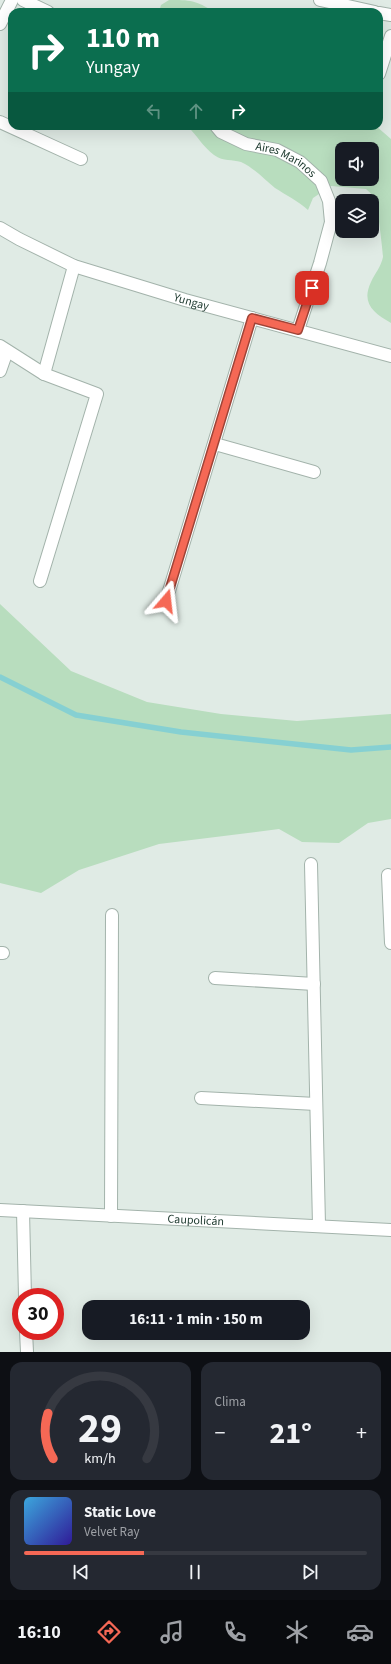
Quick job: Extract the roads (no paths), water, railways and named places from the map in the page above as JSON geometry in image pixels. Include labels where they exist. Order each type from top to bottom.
[{"type":"street","points":[[0,24],[12,0]]},
{"type":"street","points":[[23,0],[40,8]]},
{"type":"street","points":[[320,0],[357,8]]},
{"type":"street","points":[[383,61],[391,36]]},
{"type":"street","points":[[18,130],[81,159]]},
{"type":"street","name":"Aires Marinos","points":[[219,130],[246,144],[277,150],[300,162],[321,181],[328,201],[331,222],[320,263],[298,330]]},
{"type":"street","name":"Yungay","points":[[0,228],[19,240],[74,266],[184,300],[391,356]]},
{"type":"street","points":[[44,374],[74,266]]},
{"type":"street","points":[[166,601],[215,444],[252,318]]},
{"type":"street","points":[[0,371],[4,349],[44,374],[97,394],[40,581]]},
{"type":"street","points":[[215,444],[314,472]]},
{"type":"street","points":[[311,864],[319,1225]]},
{"type":"street","points":[[388,876],[391,943]]},
{"type":"street","points":[[111,1216],[112,915]]},
{"type":"street","points":[[215,978],[314,984]]},
{"type":"street","points":[[201,1098],[316,1104]]},
{"type":"street","name":"Caupolicán","points":[[0,1210],[319,1225],[391,1230]]},
{"type":"street","points":[[23,1210],[25,1288]]},
{"type":"street","points":[[26,1340],[27,1352]]},
{"type":"waterway","points":[[0,677],[76,715],[181,732],[351,750],[391,747]]}]
